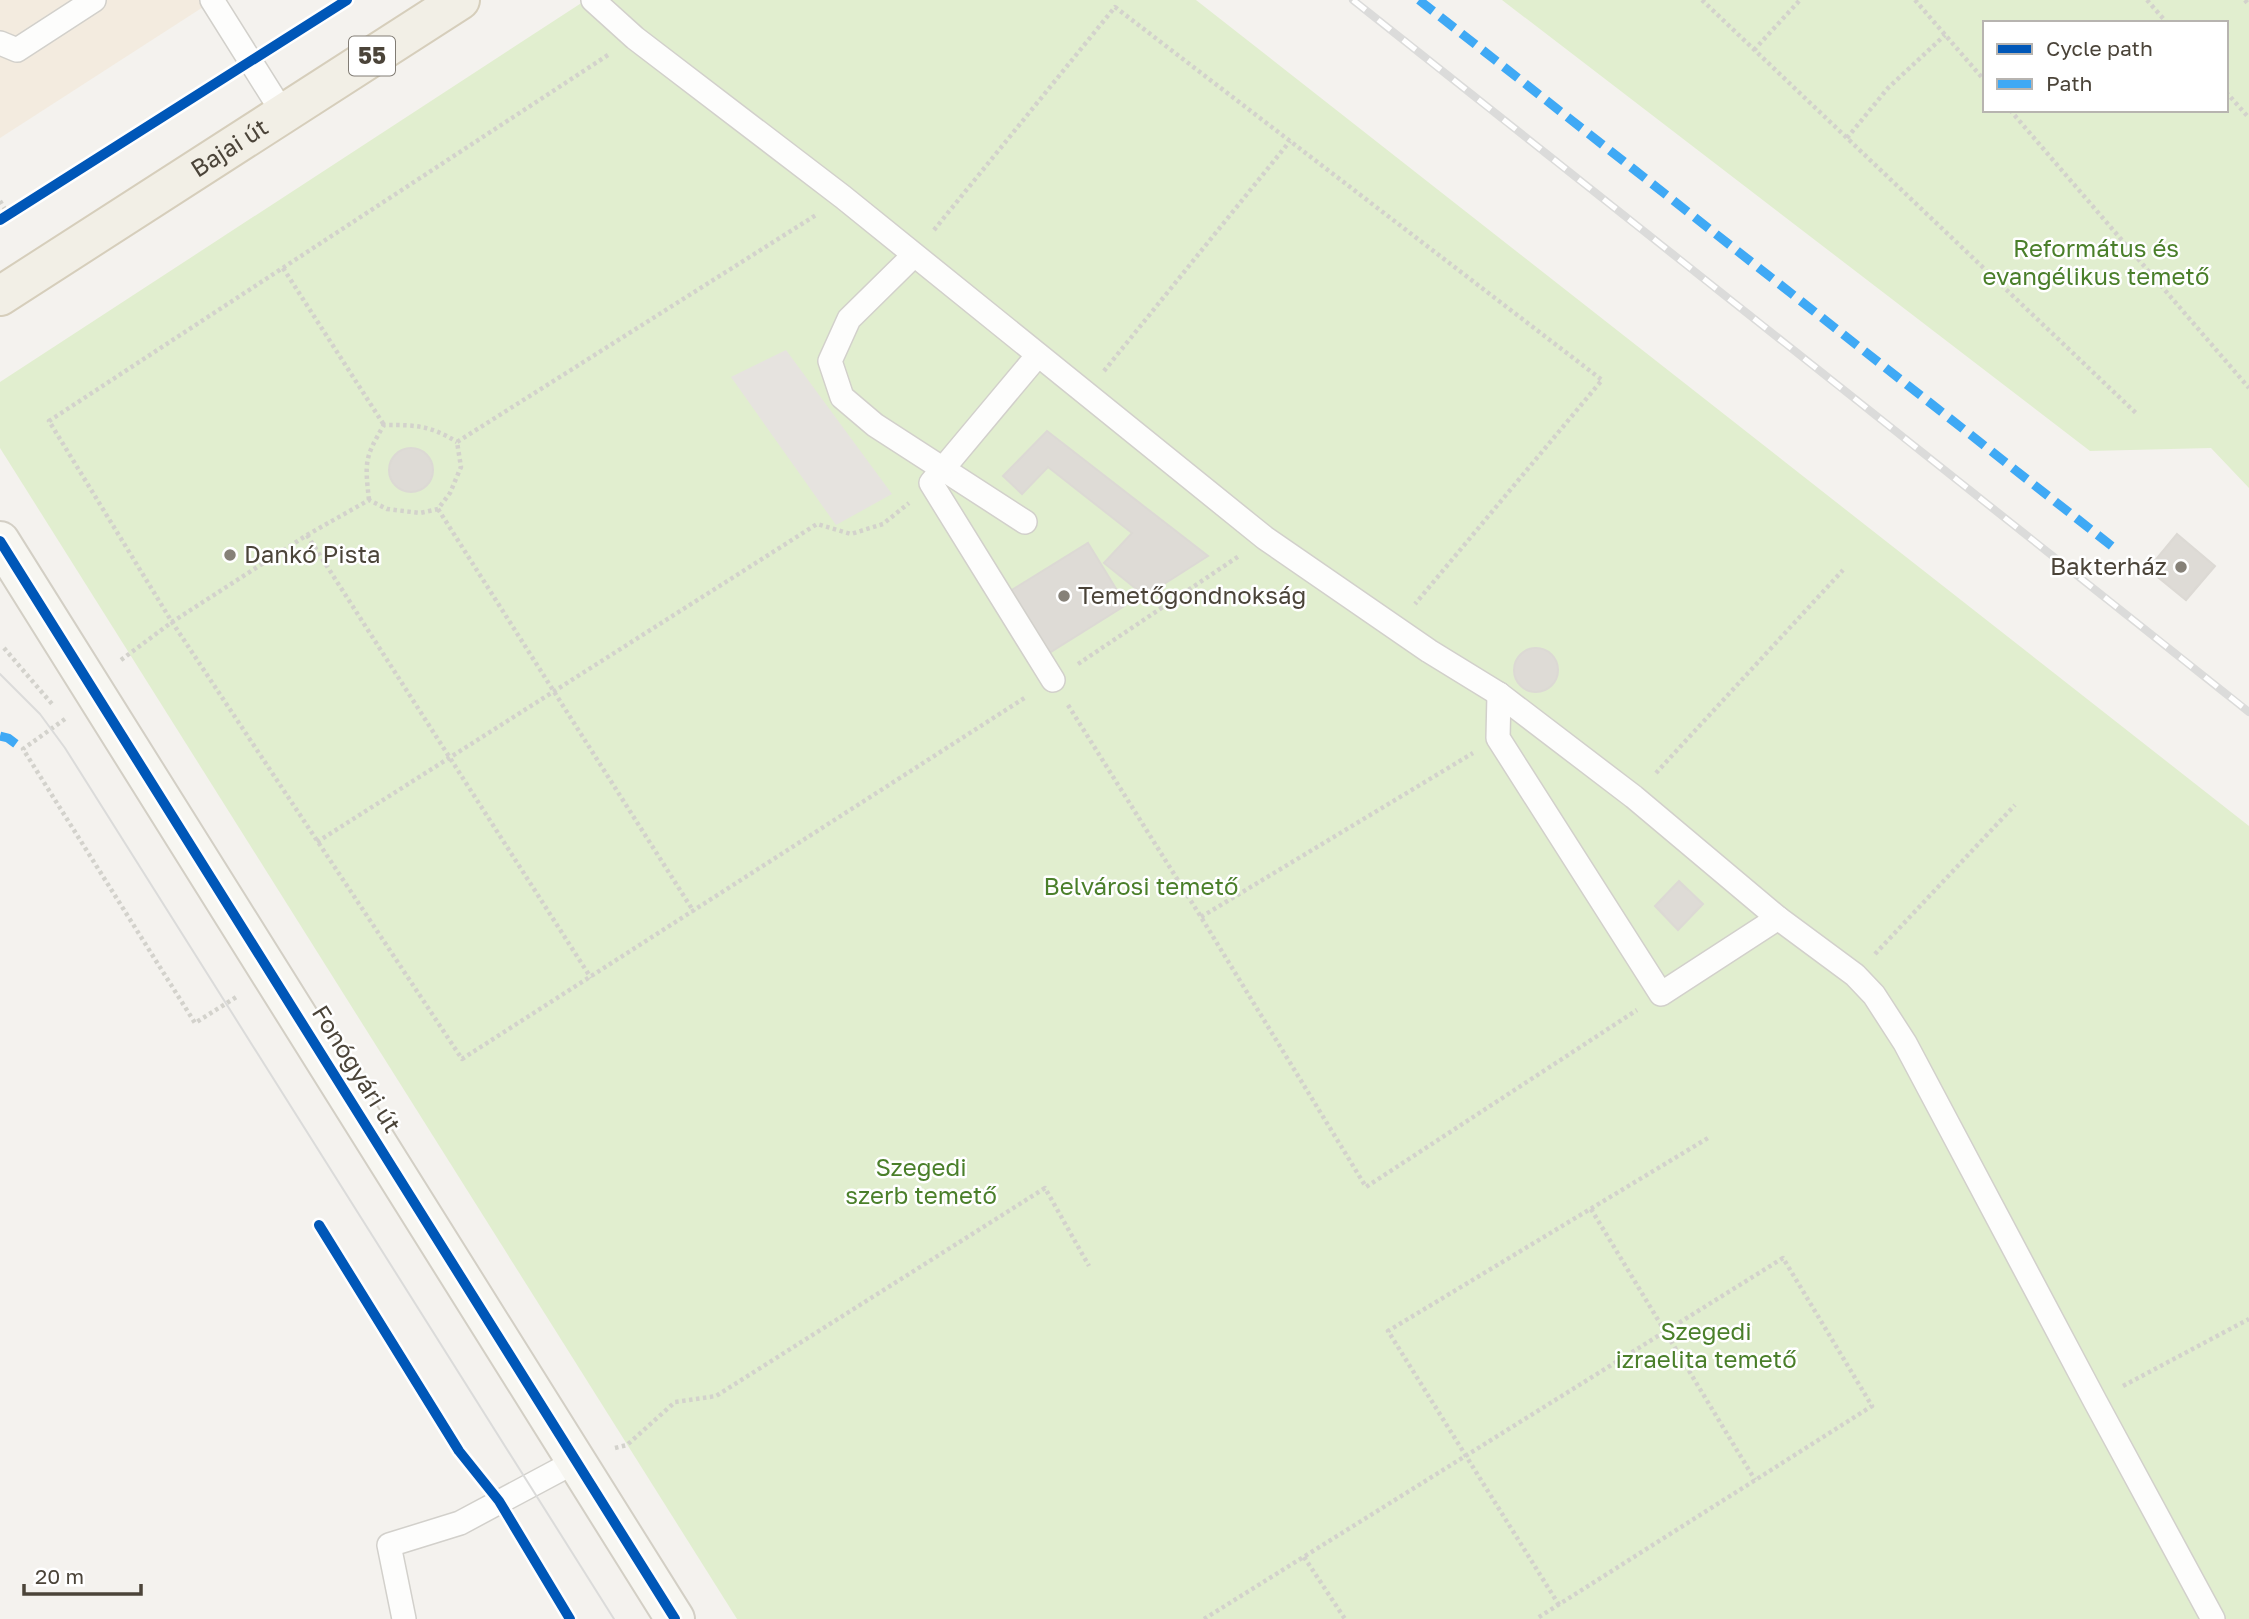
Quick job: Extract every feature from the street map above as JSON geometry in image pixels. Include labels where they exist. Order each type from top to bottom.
[{"type":"main road","name":"Bajai út","points":[[0,296],[460,0]]},
{"type":"street","name":"Fonógyári út","points":[[0,541],[676,1619]]},
{"type":"lane","points":[[0,43],[17,50],[94,0]]},
{"type":"lane","points":[[212,0],[284,113]]},
{"type":"lane","points":[[593,0],[635,37],[843,197],[1265,538],[1395,628],[1499,694],[1634,797],[1778,918],[1855,975],[1874,995],[1905,1043],[2213,1619]]},
{"type":"lane","points":[[914,255],[849,319],[830,361],[842,397],[937,476],[1025,522]]},
{"type":"lane","points":[[937,476],[1038,355]]},
{"type":"lane","points":[[937,476],[1053,680]]},
{"type":"lane","points":[[1499,694],[1498,738],[1661,994],[1778,918]]},
{"type":"lane","points":[[404,1619],[389,1545],[460,1523],[578,1460]]},
{"type":"path","points":[[1702,0],[2138,415]]},
{"type":"path","points":[[1754,50],[1800,0]]},
{"type":"path","points":[[1915,0],[1983,79]]},
{"type":"path","points":[[2147,0],[2165,21]]},
{"type":"path","points":[[2245,0],[2249,5]]},
{"type":"path","points":[[914,255],[1115,7],[1602,380],[1395,628]]},
{"type":"path","points":[[1847,138],[1888,88],[1945,35]]},
{"type":"path","points":[[635,37],[49,421],[172,622],[462,1059],[1053,680],[1265,538]]},
{"type":"path","points":[[2228,94],[2249,118]]},
{"type":"path","points":[[2012,112],[2249,388]]},
{"type":"path","points":[[1086,394],[1290,141]]},
{"type":"path","points":[[457,442],[843,197]]},
{"type":"path","points":[[0,201],[4,217],[20,207]]},
{"type":"path","points":[[283,268],[384,425]]},
{"type":"path","points":[[369,500],[398,511],[420,513],[438,509],[450,493],[461,467],[457,442],[441,432],[422,425],[384,425]]},
{"type":"path","points":[[369,500],[366,466],[372,446],[384,425]]},
{"type":"path","points":[[317,842],[817,524],[851,534],[883,524],[937,476]]},
{"type":"path","points":[[128,654],[172,622],[307,535],[369,500]]},
{"type":"path","points":[[438,509],[694,912]]},
{"type":"path","points":[[307,535],[591,978]]},
{"type":"path","points":[[1634,797],[1843,570]]},
{"type":"path","points":[[4,648],[66,720],[23,749],[195,1023],[239,996]]},
{"type":"path","points":[[1053,680],[1366,1187],[1661,994]]},
{"type":"path","points":[[1201,917],[1498,738]]},
{"type":"path","points":[[1855,975],[2015,805]]},
{"type":"path","points":[[1559,1605],[1388,1331],[1708,1138]]},
{"type":"path","points":[[578,1460],[627,1445],[675,1402],[716,1396],[1045,1188],[1089,1266]]},
{"type":"path","points":[[1591,1209],[1755,1480]]},
{"type":"path","points":[[1204,1619],[1783,1258],[1872,1406],[1536,1619]]},
{"type":"path","points":[[2095,1401],[2249,1319]]},
{"type":"path","points":[[1304,1557],[1345,1619]]},
{"type":"shaded area","points":[[0,0],[214,0],[0,138]]},
{"type":"shaded area","points":[[786,350],[892,494],[836,525],[731,377]]},
{"type":"green space","name":"Belvárosi temető","points":[[586,0],[1196,0],[2249,826],[2249,1619],[737,1619],[0,448],[0,382]]},
{"type":"green space","name":"Református és evangélikus temető","points":[[1502,0],[2249,0],[2249,488],[2211,448],[2090,451]]},
{"type":"building","points":[[1047,431],[1208,556],[1145,596],[1104,563],[1132,533],[1048,467],[1022,494],[1003,476]]},
{"type":"building","points":[[411,448],[426,455],[433,470],[426,485],[411,492],[396,485],[389,470],[396,455]]},
{"type":"building","name":"Bakterház","points":[[2177,534],[2215,566],[2186,600],[2148,569]]},
{"type":"building","points":[[1088,543],[1126,605],[1049,653],[1010,591]]},
{"type":"building","points":[[1536,648],[1552,654],[1558,670],[1552,686],[1536,692],[1520,686],[1514,670],[1520,654]]},
{"type":"building","points":[[1679,881],[1703,904],[1678,930],[1655,906]]},
{"type":"tram line","points":[[0,674],[40,714],[65,748],[614,1619]]},
{"type":"railway","points":[[1353,0],[2249,712]]},
{"type":"marked path","points":[[1419,0],[2118,551]]},
{"type":"marked path","points":[[0,736],[8,738],[23,749]]},
{"type":"cycle path","points":[[0,220],[347,0]]},
{"type":"cycle path","points":[[0,541],[675,1619]]},
{"type":"cycle path","points":[[319,1225],[459,1451],[499,1501],[570,1619]]},
{"type":"place","name":"Dankó Pista","points":[[230,555]]},
{"type":"place","name":"Bakterház","points":[[2181,567]]},
{"type":"place","name":"Temetőgondnokság","points":[[1064,596]]},
{"type":"park label","name":"Szegedi szerb temető","points":[[921,1182]]},
{"type":"park label","name":"Szegedi izraelita temető","points":[[1706,1346]]}]
